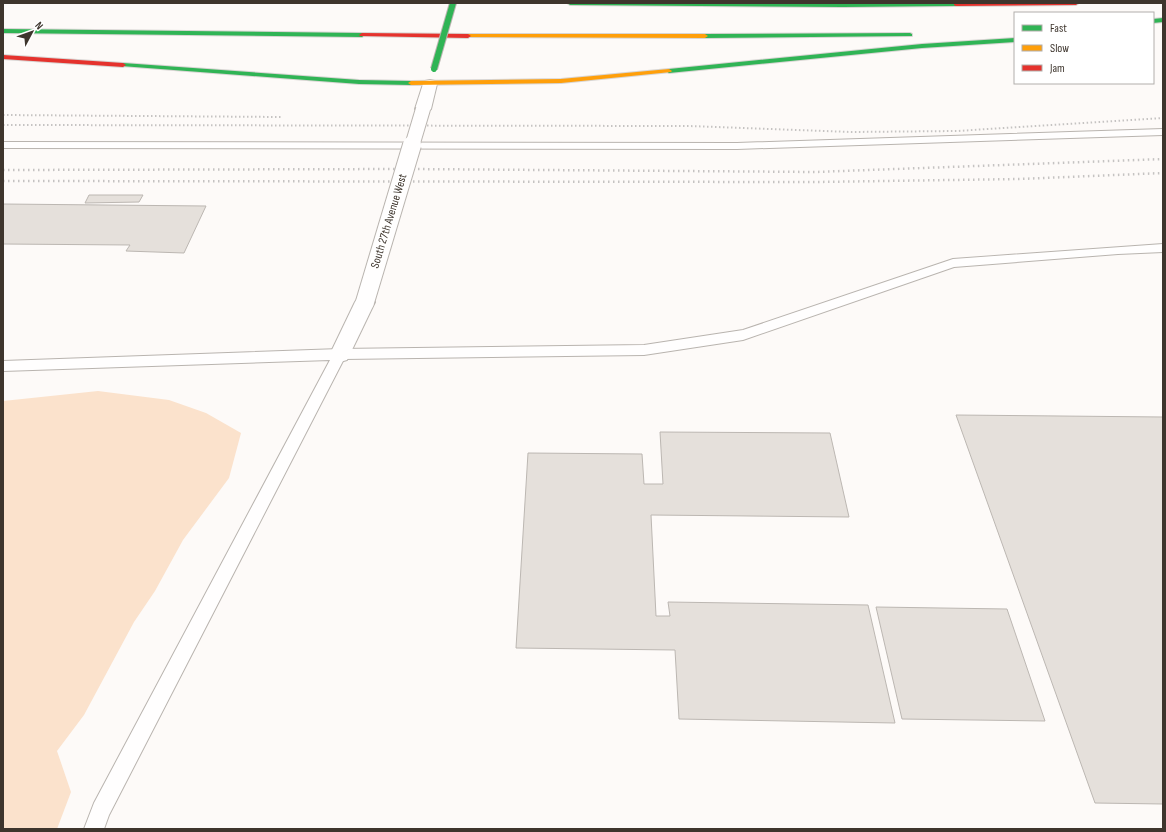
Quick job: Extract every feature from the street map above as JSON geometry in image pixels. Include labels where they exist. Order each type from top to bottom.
[{"type":"main road","points":[[434,69],[453,3]]},
{"type":"main road","points":[[570,3],[1076,3]]},
{"type":"main road","points":[[1023,3],[1038,4]]},
{"type":"main road","points":[[3,31],[590,37],[921,34]]},
{"type":"main road","points":[[976,33],[1014,31]]},
{"type":"main road","points":[[3,57],[359,82],[430,84],[561,81],[922,46],[1014,40]]},
{"type":"street","name":"South 27th Avenue West","points":[[340,354],[364,302],[430,84]]},
{"type":"lane","points":[[3,145],[737,146],[1163,132]]},
{"type":"lane","points":[[3,366],[340,354],[644,350],[743,335],[953,263],[1118,250],[1163,248]]},
{"type":"lane","points":[[94,829],[105,803],[340,354]]},
{"type":"shaded area","points":[[98,391],[169,400],[206,413],[241,433],[229,478],[183,540],[155,591],[134,622],[84,715],[57,751],[71,792],[57,829],[3,829],[3,401]]},
{"type":"building","points":[[89,195],[143,195],[139,202],[85,203]]},
{"type":"building","points":[[3,204],[206,206],[184,253],[126,251],[130,245],[3,244]]},
{"type":"building","points":[[956,415],[1163,417],[1163,804],[1095,803]]},
{"type":"building","points":[[660,432],[830,433],[849,517],[651,515],[656,616],[670,616],[668,602],[868,605],[895,723],[679,719],[675,650],[516,648],[528,453],[642,454],[644,484],[663,484]]},
{"type":"building","points":[[876,607],[1007,609],[1045,721],[902,719]]},
{"type":"railway","points":[[3,115],[281,117]]},
{"type":"railway","points":[[3,125],[689,126],[851,132],[957,131],[1163,118]]},
{"type":"railway","points":[[3,170],[409,169],[816,172],[1163,159]]},
{"type":"railway","points":[[3,181],[816,182],[1019,179],[1163,173]]},
{"type":"traffic: fast","points":[[434,69],[453,3]]},
{"type":"traffic: fast","points":[[570,3],[843,5],[956,4]]},
{"type":"traffic: fast","points":[[1154,21],[1163,20]]},
{"type":"traffic: fast","points":[[3,31],[362,35]]},
{"type":"traffic: fast","points":[[705,36],[910,35]]},
{"type":"traffic: fast","points":[[669,71],[922,46],[1014,40]]},
{"type":"traffic: fast","points":[[123,65],[359,82],[411,83]]},
{"type":"traffic: slow","points":[[468,36],[705,36]]},
{"type":"traffic: slow","points":[[411,83],[561,81],[669,71]]},
{"type":"traffic: jam","points":[[956,4],[1076,3]]},
{"type":"traffic: jam","points":[[362,35],[468,36]]},
{"type":"traffic: jam","points":[[3,57],[123,65]]}]
